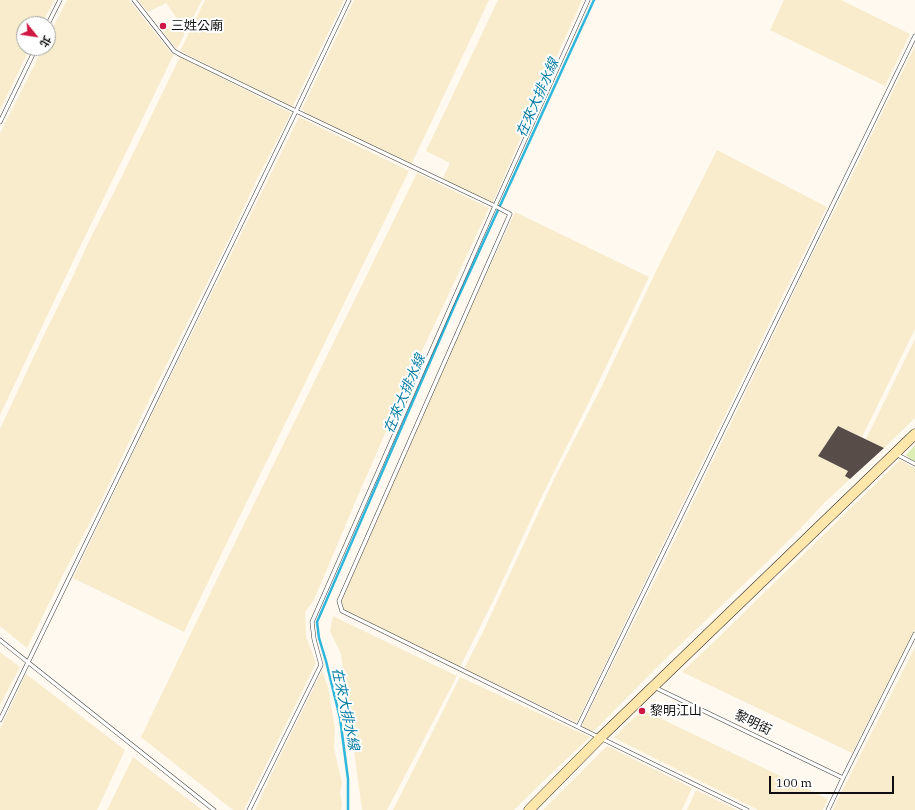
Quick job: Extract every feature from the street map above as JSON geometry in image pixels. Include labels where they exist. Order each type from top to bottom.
[{"type":"main road","points":[[529,810],[600,738],[915,434]]},
{"type":"lane","points":[[52,16],[60,0]]},
{"type":"lane","points":[[134,0],[174,51],[510,214],[339,602],[342,611],[747,810]]},
{"type":"lane","points":[[0,720],[349,0]]},
{"type":"lane","points":[[249,810],[321,665],[314,639],[312,622],[495,206],[588,0]]},
{"type":"lane","points":[[578,727],[915,36]]},
{"type":"lane","points":[[0,122],[32,56]]},
{"type":"lane","points":[[895,454],[915,464]]},
{"type":"lane","points":[[828,810],[915,634]]},
{"type":"lane","points":[[0,640],[214,810]]},
{"type":"lane","name":"黎明街","points":[[654,687],[843,778]]},
{"type":"shaded area","points":[[0,0],[54,0],[46,16],[16,16],[16,56],[26,56],[0,110]]},
{"type":"shaded area","points":[[67,0],[129,0],[171,53],[174,54],[0,415],[0,133],[39,56],[56,56],[56,21]]},
{"type":"shaded area","points":[[138,0],[202,0],[177,49],[163,32],[178,20],[166,3],[148,12]]},
{"type":"shaded area","points":[[205,0],[344,0],[293,106],[288,105],[180,51]]},
{"type":"shaded area","points":[[354,0],[489,0],[411,165],[306,114],[302,109]]},
{"type":"shaded area","points":[[498,0],[582,0],[492,204],[442,180],[450,163],[426,151]]},
{"type":"shaded area","points":[[784,0],[841,0],[910,34],[885,86],[770,30]]},
{"type":"shaded area","points":[[915,46],[915,329],[862,437],[838,426],[818,456],[848,471],[845,476],[850,479],[823,504],[765,564],[660,664],[595,730],[592,731],[583,727],[583,723],[664,562],[807,265]]},
{"type":"shaded area","points":[[180,57],[291,113],[256,181],[100,503],[27,648],[0,626],[0,429],[89,241]]},
{"type":"shaded area","points":[[299,117],[409,171],[184,632],[73,578],[144,430]]},
{"type":"shaded area","points":[[717,150],[827,207],[578,720],[575,722],[466,670],[465,667],[482,634],[555,477],[600,390],[658,267]]},
{"type":"shaded area","points":[[417,173],[489,208],[407,383],[314,600],[305,612],[306,636],[316,663],[244,810],[233,810],[141,737]]},
{"type":"shaded area","points":[[515,212],[649,277],[460,667],[345,613],[341,607],[343,596],[439,377]]},
{"type":"shaded area","points":[[915,339],[915,418],[884,448],[866,439]]},
{"type":"shaded area","points":[[900,460],[915,468],[915,629],[852,753],[682,672],[717,639]]},
{"type":"shaded area","points":[[333,616],[457,676],[387,810],[362,810],[341,654],[330,631]]},
{"type":"shaded area","points":[[915,647],[915,810],[833,810],[838,799]]},
{"type":"shaded area","points":[[0,652],[20,667],[0,705]]},
{"type":"shaded area","points":[[322,671],[328,687],[335,728],[334,748],[342,783],[340,793],[342,804],[341,810],[255,810],[281,754]]},
{"type":"shaded area","points":[[26,674],[125,750],[97,810],[0,810],[0,729]]},
{"type":"shaded area","points":[[460,677],[590,737],[514,810],[393,810]]},
{"type":"shaded area","points":[[643,710],[828,799],[823,810],[758,810],[614,738]]},
{"type":"shaded area","points":[[607,746],[692,788],[682,810],[543,810]]},
{"type":"shaded area","points":[[133,757],[202,810],[107,810]]},
{"type":"shaded area","points":[[696,790],[737,810],[687,810]]},
{"type":"green space","points":[[915,445],[915,463],[906,455]]},
{"type":"building","points":[[838,426],[884,448],[850,479],[845,476],[848,471],[818,456]]},
{"type":"waterway","name":"在來大排水線","points":[[348,810],[348,779],[340,718],[319,638],[317,622],[456,302],[594,0]]},
{"type":"place","name":"三姓公廟","points":[[163,26]]},
{"type":"place","name":"黎明江山","points":[[642,711]]}]
